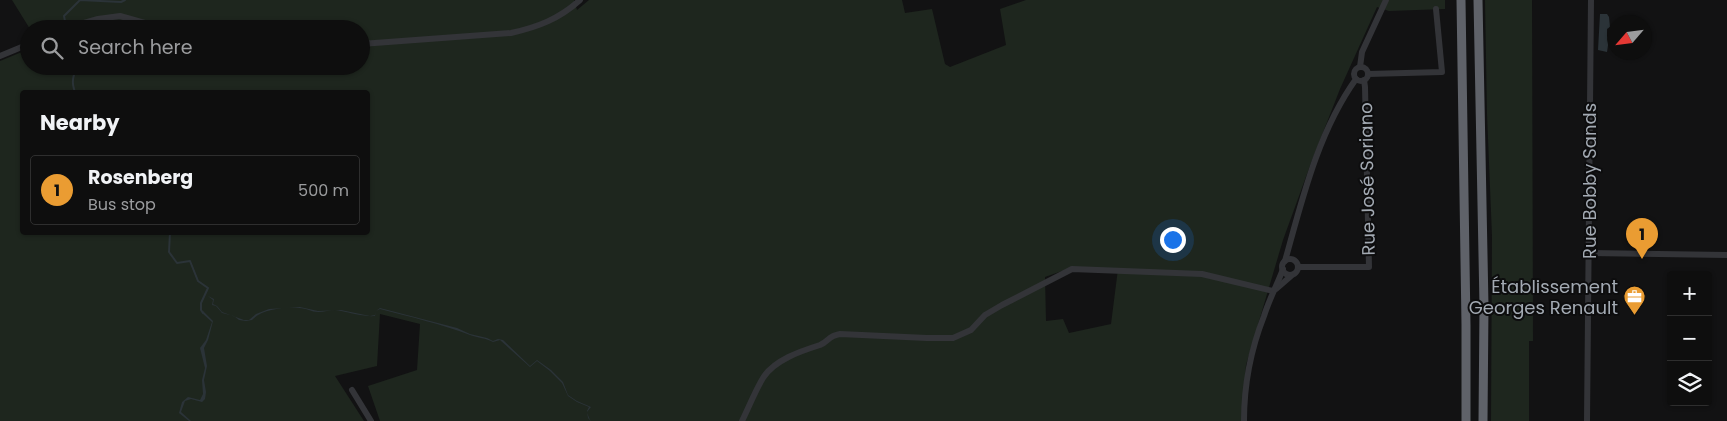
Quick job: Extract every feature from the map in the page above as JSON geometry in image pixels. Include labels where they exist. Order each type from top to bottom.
[{"type":"highway","points":[[1461,0],[1466,421]]},
{"type":"highway","points":[[1478,0],[1483,280],[1483,421]]},
{"type":"street","points":[[370,43],[511,33],[541,25],[571,8],[580,0]]},
{"type":"street","points":[[1356,79],[1354,73],[1360,67],[1362,52],[1386,0]]},
{"type":"street","name":"Rue Bobby Sands","points":[[1587,421],[1591,0]]},
{"type":"street","points":[[1244,421],[1246,385],[1251,356],[1273,291],[1283,269],[1318,154],[1343,98],[1356,79],[1442,72],[1436,9]]},
{"type":"street","points":[[97,20],[120,16],[134,20]]},
{"type":"street","points":[[0,56],[20,48]]},
{"type":"street","points":[[1360,67],[1367,70],[1366,77]]},
{"type":"street","name":"Rue José Soriano","points":[[1298,267],[1369,267],[1366,77]]},
{"type":"street","points":[[1273,291],[1296,273],[1298,267],[1292,253],[1293,232]]},
{"type":"street","points":[[1589,253],[1727,255]]},
{"type":"street","points":[[1285,262],[1289,259],[1294,260]]},
{"type":"street","points":[[742,421],[763,377],[781,362],[796,353],[824,343],[831,336],[840,334],[953,338],[971,330],[985,315],[1002,305],[1072,269],[1202,274],[1273,291]]},
{"type":"street","points":[[1283,269],[1286,274],[1291,276]]},
{"type":"street","points":[[352,390],[371,421]]},
{"type":"shaded area","points":[[12,0],[574,0],[577,10],[589,0],[902,0],[905,13],[932,9],[945,64],[950,67],[1006,45],[1000,9],[1026,0],[1445,0],[1445,9],[1389,11],[1377,7],[1340,89],[1283,240],[1246,365],[1242,421],[380,421],[368,386],[417,370],[420,324],[380,314],[377,366],[335,376],[364,421],[0,421],[0,61],[20,53],[20,75],[370,75],[370,20],[24,20]],"holes":[[[1118,269],[1111,324],[1069,333],[1063,319],[1046,321],[1045,277],[1062,271]]]},
{"type":"shaded area","points":[[1485,0],[1532,0],[1533,341],[1529,341],[1529,421],[1491,421],[1492,236]]},
{"type":"shaded area","points":[[1600,14],[1607,14],[1607,52],[1598,50]]},
{"type":"shaded area","points":[[208,296],[214,299],[213,304],[217,306],[222,312],[231,315],[222,313],[216,306],[212,305],[213,300]]},
{"type":"shaded area","points":[[300,307],[318,311],[329,311],[318,312],[302,308],[287,308],[274,309],[256,316],[252,320],[246,321],[235,317],[249,320],[256,314],[269,309]]},
{"type":"shaded area","points":[[380,308],[457,328],[493,341],[498,339],[503,340],[530,366],[537,360],[551,370],[563,382],[568,395],[591,407],[587,412],[589,407],[577,402],[568,396],[562,383],[550,371],[537,361],[530,367],[500,340],[493,342],[448,327],[380,309],[376,311]]},
{"type":"shaded area","points":[[338,310],[341,310],[369,316]]},
{"type":"shaded area","points":[[203,311],[213,321],[204,348],[207,366],[204,380],[206,392],[205,399],[202,402],[191,399],[185,401],[181,412],[191,421],[189,421],[179,413],[182,402],[188,397],[200,400],[203,394],[202,380],[205,368],[200,348],[206,340],[212,322],[202,313]]},
{"type":"waterway","points":[[65,20],[64,16],[80,0],[121,2],[125,0]]},
{"type":"waterway","points":[[74,75],[74,90]]},
{"type":"waterway","points":[[170,235],[169,252],[177,263],[190,261],[198,281],[208,288],[201,303],[203,313]]},
{"type":"place","name":"Rosenberg","points":[[1642,259]]},
{"type":"place","name":"Établissement Georges Renault","points":[[1634,315]]}]
